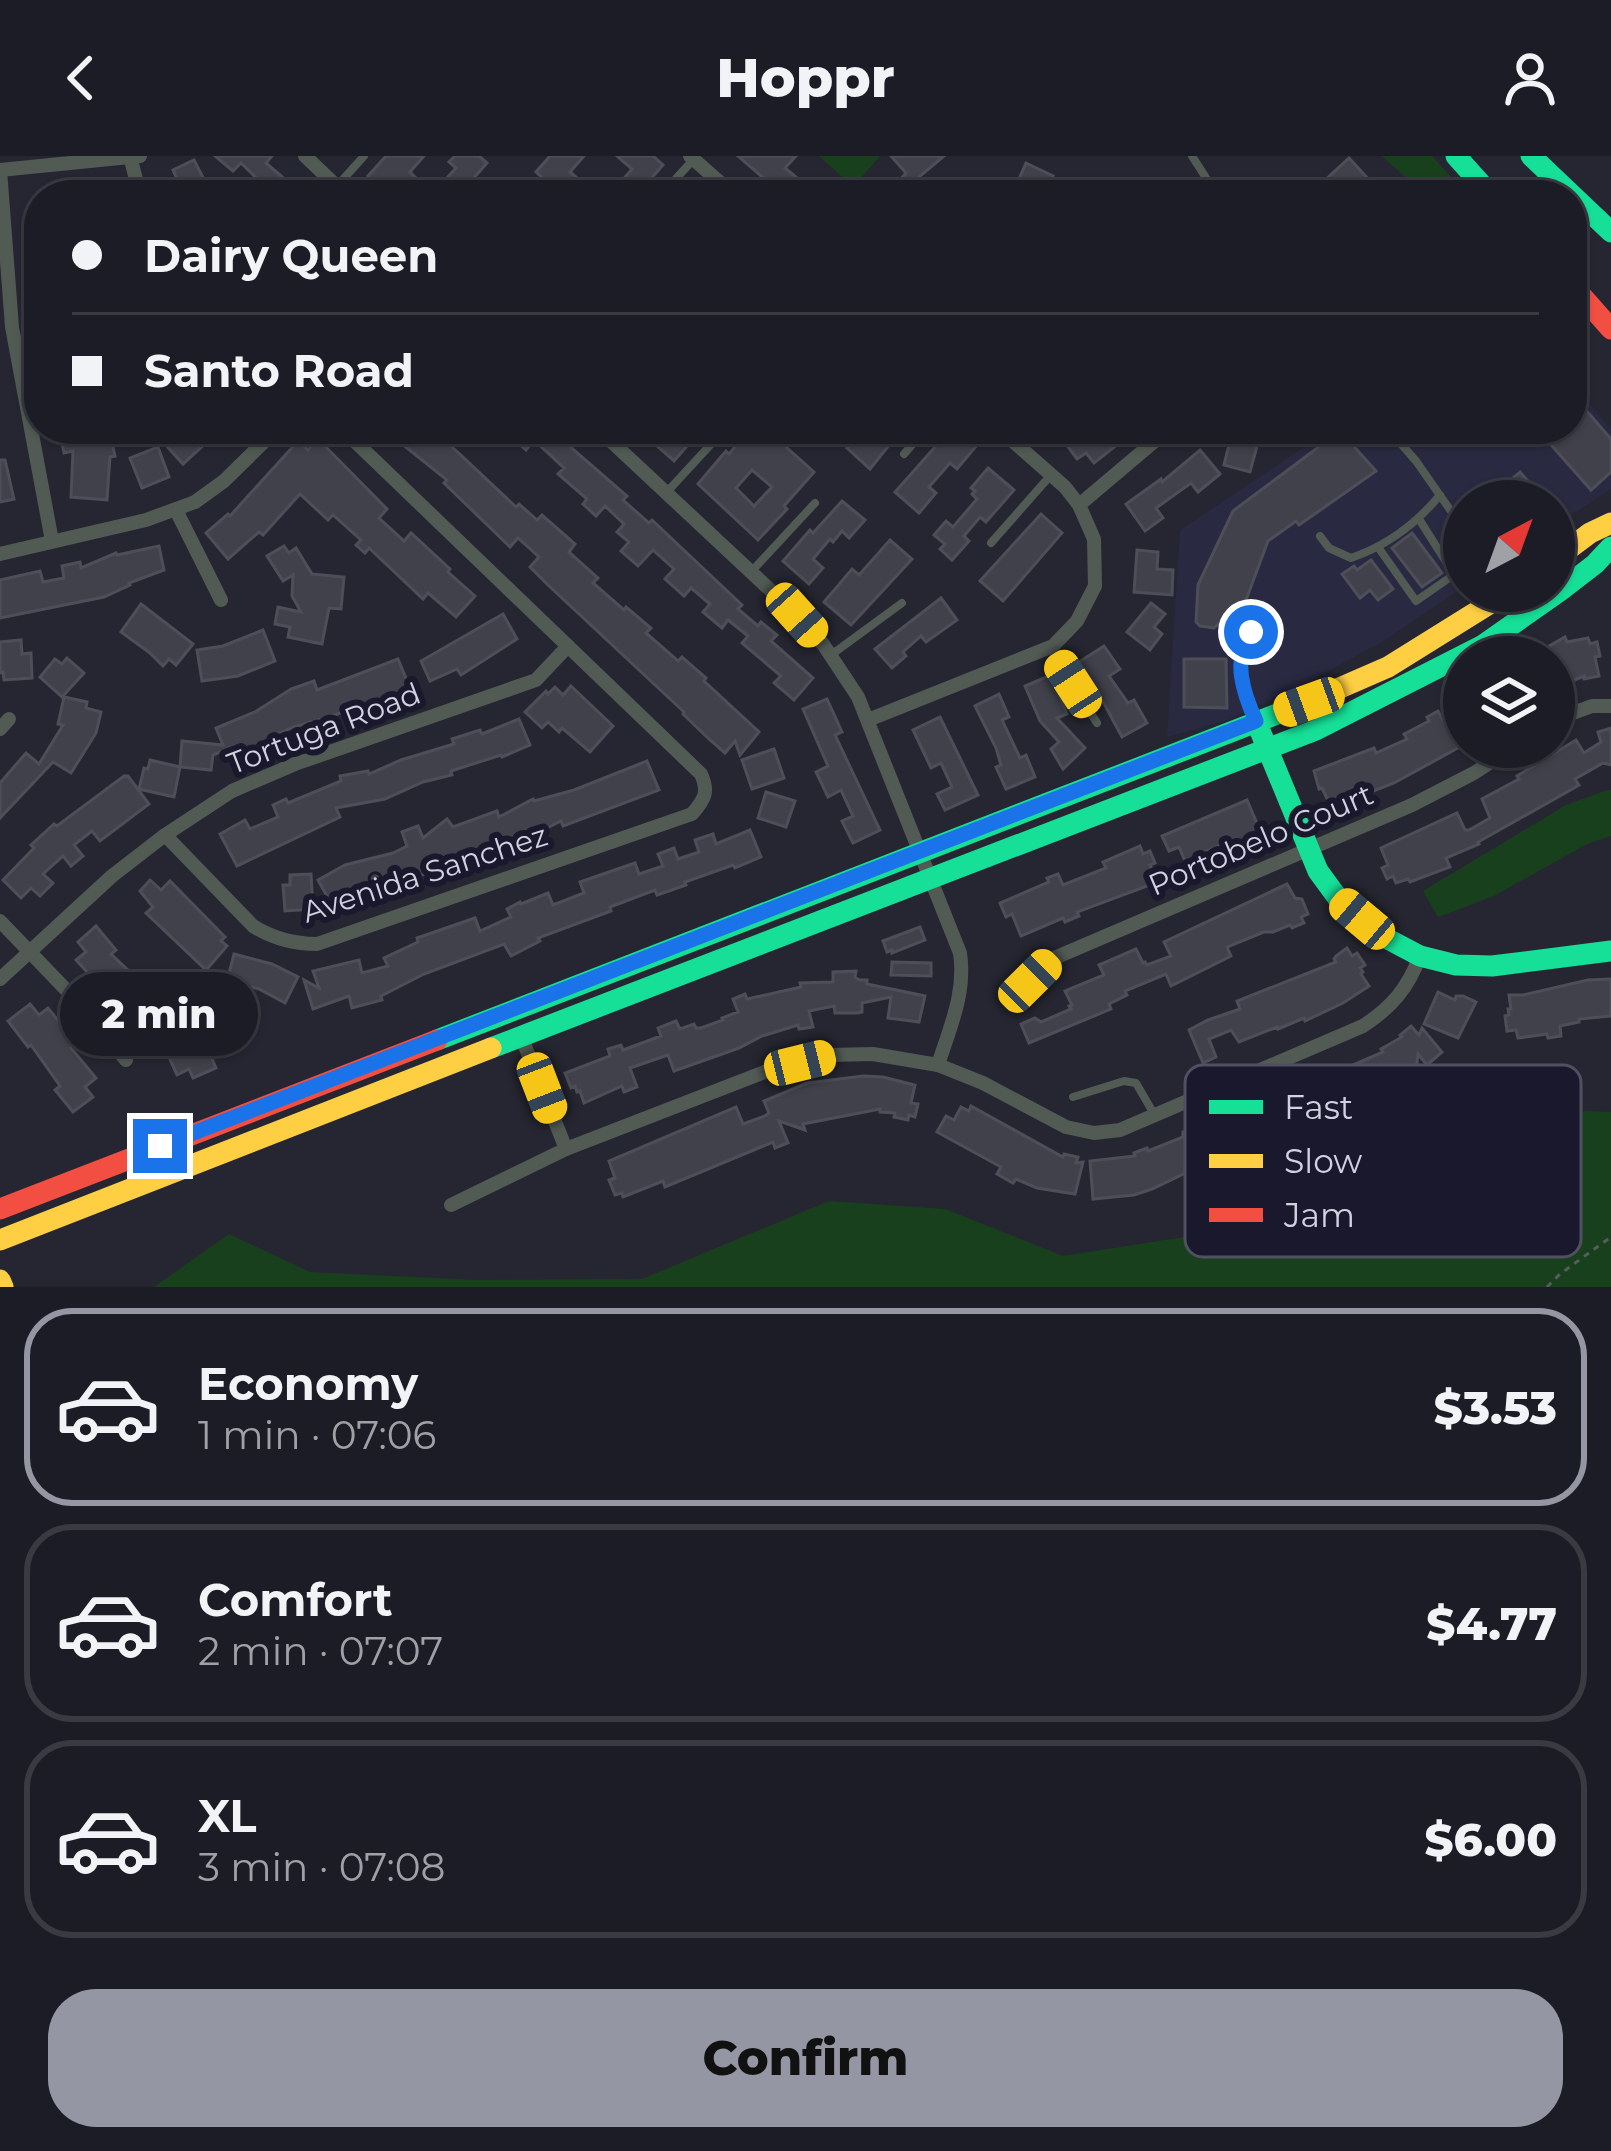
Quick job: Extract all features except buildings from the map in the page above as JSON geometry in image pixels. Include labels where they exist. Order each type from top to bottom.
[{"type":"main road","points":[[1456,156],[1478,180]]},
{"type":"main road","points":[[1531,156],[1556,180]]},
{"type":"main road","points":[[1587,209],[1611,232]]},
{"type":"main road","points":[[1587,303],[1611,329]]},
{"type":"main road","points":[[1575,544],[1611,523]]},
{"type":"main road","points":[[0,1240],[1316,730],[1443,667],[1505,630],[1611,547]]},
{"type":"main road","points":[[0,1209],[1256,721],[1388,667],[1472,612]]},
{"type":"main road","points":[[1505,630],[1511,612]]},
{"type":"main road","points":[[1256,721],[1318,871],[1340,901],[1384,938],[1420,956],[1456,965],[1492,966],[1611,951]]},
{"type":"street","points":[[304,156],[330,180]]},
{"type":"street","points":[[24,391],[12,327],[0,170],[134,157]]},
{"type":"street","points":[[692,158],[717,180]]},
{"type":"street","points":[[34,444],[52,541]]},
{"type":"street","points":[[0,554],[176,510],[224,481],[262,444]]},
{"type":"street","points":[[358,444],[568,646]]},
{"type":"street","points":[[614,444],[797,615],[858,697],[960,952],[961,995],[938,1065]]},
{"type":"street","points":[[868,720],[1049,647],[1077,621],[1095,586],[1094,538],[1079,505],[1016,444]]},
{"type":"street","points":[[1079,505],[1151,444]]},
{"type":"street","points":[[176,510],[221,600]]},
{"type":"street","name":"Avenida Sanchez","points":[[165,835],[253,926],[300,944],[317,944],[692,814],[705,799],[707,787],[701,774],[568,646]]},
{"type":"street","name":"Tortuga Road","points":[[0,979],[112,876],[232,791],[536,680],[568,646]]},
{"type":"street","points":[[1575,713],[1611,706]]},
{"type":"street","name":"Portobelo Court","points":[[1030,981],[1052,959],[1412,805],[1482,768]]},
{"type":"street","points":[[0,920],[125,1060]]},
{"type":"street","points":[[1272,1065],[1363,1026],[1386,1011],[1403,992],[1420,956]]},
{"type":"street","points":[[521,1036],[566,1149]]},
{"type":"street","points":[[451,1205],[566,1149],[770,1070],[829,1055],[872,1054],[938,1065],[1066,1127],[1094,1133],[1120,1130],[1185,1102]]},
{"type":"lane","points":[[666,493],[711,444]]},
{"type":"lane","points":[[904,454],[913,444]]},
{"type":"lane","points":[[1402,444],[1443,499]]},
{"type":"lane","points":[[991,543],[1051,475]]},
{"type":"lane","points":[[1320,536],[1329,548],[1351,558],[1378,548],[1419,519],[1440,495]]},
{"type":"lane","points":[[751,572],[815,503]]},
{"type":"lane","points":[[1378,548],[1416,601],[1445,583],[1452,576],[1450,568],[1419,519]]},
{"type":"lane","points":[[831,656],[902,603]]},
{"type":"lane","points":[[1256,721],[1246,700],[1240,664],[1243,643],[1257,624]]},
{"type":"lane","points":[[1049,647],[1097,723]]},
{"type":"lane","points":[[1072,1097],[1124,1081],[1136,1083],[1155,1115]]},
{"type":"path","points":[[1547,1287],[1611,1237]]},
{"type":"shaded area","points":[[1587,401],[1611,429],[1611,489],[1575,512],[1575,480],[1443,480],[1443,600],[1387,639],[1305,684],[1225,721],[1167,737],[1180,530],[1309,444],[1587,444]]},
{"type":"green space","points":[[819,156],[880,156],[859,180],[845,180]]},
{"type":"green space","points":[[1382,156],[1432,156],[1454,180],[1408,180]]},
{"type":"green space","points":[[1611,790],[1611,836],[1587,844],[1494,896],[1438,917],[1423,891],[1566,805]]},
{"type":"green space","points":[[1581,1112],[1611,1112],[1611,1287],[154,1287],[229,1234],[310,1272],[475,1280],[642,1279],[829,1201],[945,1209],[1063,1256],[1185,1237],[1185,1257],[1581,1257]]},
{"type":"traffic: fast","points":[[1456,156],[1478,180]]},
{"type":"traffic: fast","points":[[1531,156],[1556,180]]},
{"type":"traffic: fast","points":[[1587,209],[1611,232]]},
{"type":"traffic: fast","points":[[491,1048],[1316,730],[1483,645],[1560,591],[1611,547]]},
{"type":"traffic: fast","points":[[437,1040],[1303,704]]},
{"type":"traffic: fast","points":[[1256,721],[1318,871],[1340,901],[1384,937],[1420,956],[1456,965],[1492,966],[1611,951]]},
{"type":"traffic: slow","points":[[1575,544],[1611,523]]},
{"type":"traffic: slow","points":[[1303,704],[1388,667],[1476,612]]},
{"type":"traffic: slow","points":[[0,1240],[491,1048]]},
{"type":"traffic: slow","points":[[0,1280],[3,1287]]},
{"type":"traffic: jam","points":[[1587,302],[1611,329]]},
{"type":"traffic: jam","points":[[0,1209],[437,1040]]},
{"type":"route","points":[[160,1146],[1256,721],[1246,700],[1240,664],[1243,643],[1251,632]]}]
